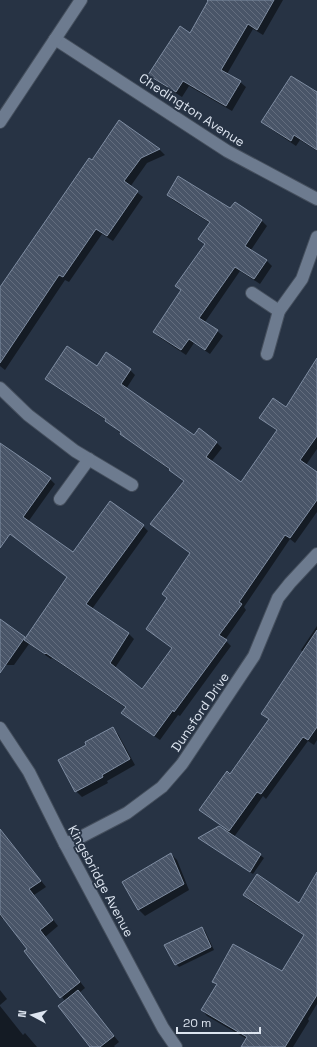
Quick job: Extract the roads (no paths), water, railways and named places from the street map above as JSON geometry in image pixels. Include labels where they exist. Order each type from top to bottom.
[{"type":"street","points":[[0,122],[81,0]]},
{"type":"street","name":"Chedington Avenue","points":[[56,38],[227,151],[317,199]]},
{"type":"street","points":[[267,354],[279,311],[302,279],[317,237]]},
{"type":"street","points":[[252,293],[279,311]]},
{"type":"street","points":[[0,388],[28,415],[76,451],[132,485]]},
{"type":"street","points":[[60,499],[90,459]]},
{"type":"street","name":"Dunsford Drive","points":[[65,844],[127,813],[162,788],[182,764],[254,656],[278,598],[317,554]]},
{"type":"street","name":"Kingsbridge Avenue","points":[[1,734],[29,772],[65,844],[160,1021],[176,1047]]}]
